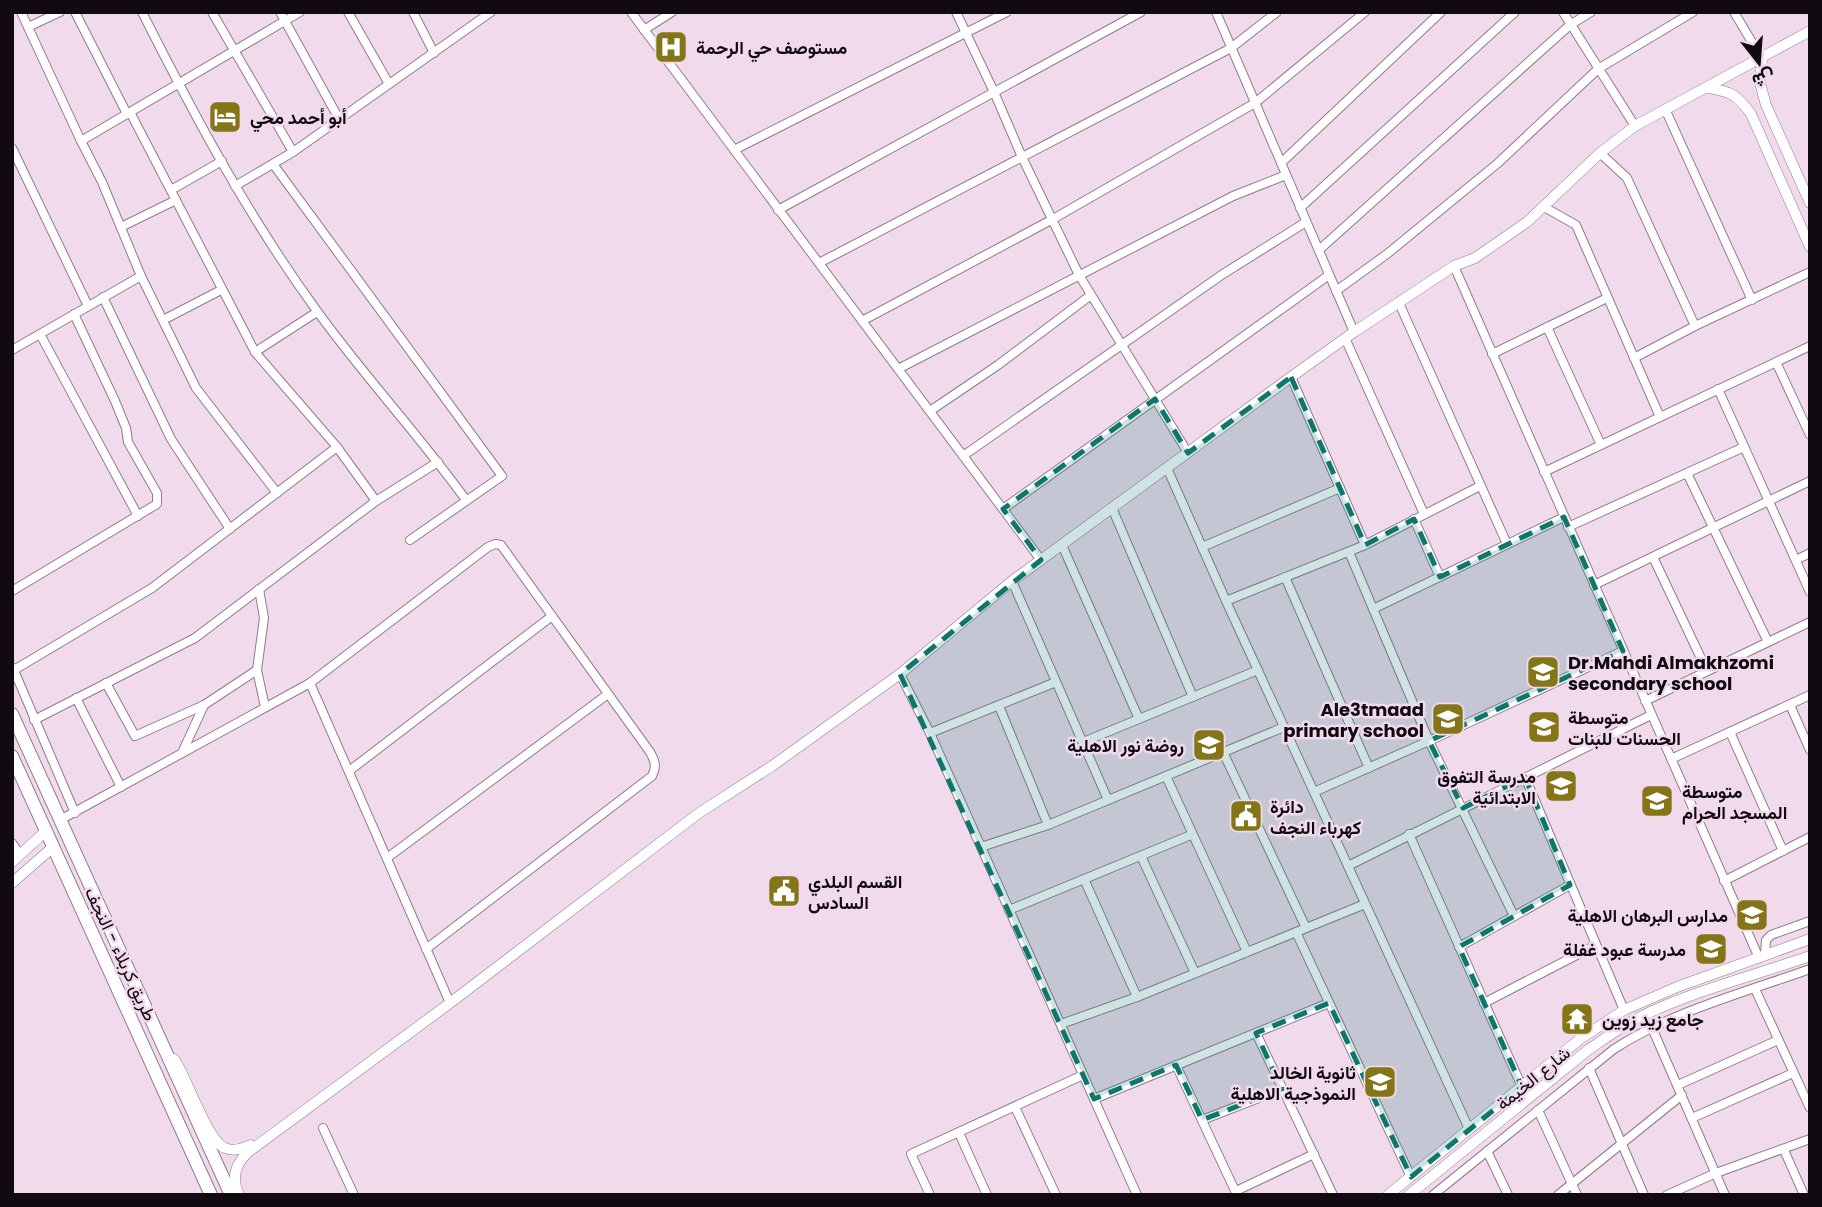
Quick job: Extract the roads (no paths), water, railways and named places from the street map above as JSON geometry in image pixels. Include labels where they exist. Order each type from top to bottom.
[{"type":"highway","name":"طريق کربلاء - النجف","points":[[12,713],[231,1195]]},
{"type":"highway","points":[[12,757],[211,1195]]},
{"type":"street","points":[[21,12],[80,141],[102,182],[141,276],[196,388],[277,493]]},
{"type":"street","points":[[28,27],[60,12]]},
{"type":"street","points":[[75,12],[255,352],[337,447],[376,501]]},
{"type":"street","points":[[142,12],[178,84],[235,186],[317,312],[466,500]]},
{"type":"street","points":[[212,12],[293,152]]},
{"type":"street","points":[[280,12],[339,119]]},
{"type":"street","points":[[80,141],[300,12]]},
{"type":"street","points":[[348,12],[389,84]]},
{"type":"street","points":[[412,12],[434,52]]},
{"type":"street","points":[[631,12],[1041,560]]},
{"type":"street","points":[[644,30],[672,12]]},
{"type":"street","points":[[957,12],[1079,275],[1188,453]]},
{"type":"street","points":[[734,150],[1007,12]]},
{"type":"street","points":[[778,209],[1141,12]]},
{"type":"street","points":[[1216,12],[1354,332]]},
{"type":"street","points":[[819,263],[1231,48],[1277,12]]},
{"type":"street","points":[[862,321],[1054,219],[1255,103],[1366,12]]},
{"type":"street","points":[[1281,163],[1441,12]]},
{"type":"street","points":[[1300,208],[1515,12]]},
{"type":"street","points":[[1563,12],[1634,126]]},
{"type":"street","points":[[1319,250],[1570,25],[1591,12]]},
{"type":"street","points":[[1336,290],[1387,254],[1498,163],[1598,68],[1693,12]]},
{"type":"street","points":[[1734,12],[1762,59],[1760,83],[1766,105],[1810,203]]},
{"type":"street","points":[[235,186],[293,152],[487,13]]},
{"type":"street","points":[[239,1195],[234,1179],[237,1165],[264,1139],[450,1003],[699,813],[772,766],[900,674],[1012,581],[1345,338],[1454,266],[1475,258],[1527,222],[1600,153],[1634,126],[1810,31]]},
{"type":"street","points":[[1708,88],[1727,91],[1739,98],[1751,114],[1810,247]]},
{"type":"street","points":[[1751,114],[1755,105],[1766,105]]},
{"type":"street","points":[[1666,111],[1752,300]]},
{"type":"street","points":[[12,148],[88,306]]},
{"type":"street","points":[[1600,153],[1627,178],[1695,326]]},
{"type":"street","points":[[171,190],[222,161]]},
{"type":"street","points":[[273,164],[502,476],[410,540]]},
{"type":"street","points":[[898,369],[1233,196],[1286,175]]},
{"type":"street","points":[[121,227],[176,200]]},
{"type":"street","points":[[1544,207],[1576,225],[1660,417]]},
{"type":"street","points":[[964,456],[1223,275],[1306,222]]},
{"type":"street","points":[[1454,266],[1724,881],[1762,957]]},
{"type":"street","points":[[1634,358],[1810,272]]},
{"type":"street","points":[[1003,509],[1329,275]]},
{"type":"street","points":[[12,350],[141,276]]},
{"type":"street","points":[[163,320],[221,290]]},
{"type":"street","points":[[930,411],[998,365],[1091,295]]},
{"type":"street","points":[[103,298],[171,439],[230,529]]},
{"type":"street","points":[[1492,354],[1607,299]]},
{"type":"street","points":[[1399,303],[1507,544]]},
{"type":"street","points":[[255,352],[317,312]]},
{"type":"street","points":[[12,591],[158,503],[157,493],[128,442],[126,428],[115,401],[74,314]]},
{"type":"street","points":[[1547,327],[1601,445]]},
{"type":"street","points":[[40,334],[138,516]]},
{"type":"street","points":[[1345,338],[1424,514]]},
{"type":"street","points":[[1544,472],[1810,346]]},
{"type":"street","points":[[1776,362],[1810,435]]},
{"type":"street","points":[[1290,377],[1366,545]]},
{"type":"street","points":[[1718,389],[1810,592]]},
{"type":"street","points":[[75,813],[13,668],[152,588],[337,447]]},
{"type":"street","points":[[1568,527],[1744,447]]},
{"type":"street","points":[[34,720],[195,638],[376,501],[438,462]]},
{"type":"street","points":[[1167,468],[1469,1129]]},
{"type":"street","points":[[1687,473],[1768,642]]},
{"type":"street","points":[[1594,585],[1810,481]]},
{"type":"street","points":[[1226,601],[1366,545],[1480,486]]},
{"type":"street","points":[[1202,547],[1340,488]]},
{"type":"street","points":[[1112,508],[1193,697]]},
{"type":"street","points":[[1373,609],[1564,517]]},
{"type":"street","points":[[1414,519],[1440,577]]},
{"type":"street","points":[[60,820],[310,683],[488,547],[501,545],[655,761],[656,769],[652,776],[426,950]]},
{"type":"street","points":[[1062,545],[1139,719]]},
{"type":"street","points":[[1349,551],[1429,741],[1514,916]]},
{"type":"street","points":[[1796,560],[1810,553]]},
{"type":"street","points":[[1653,557],[1707,671]]},
{"type":"street","points":[[1285,577],[1369,768]]},
{"type":"street","points":[[1012,581],[1108,800]]},
{"type":"street","points":[[258,589],[264,618],[257,670],[265,707]]},
{"type":"street","points":[[349,771],[552,616]]},
{"type":"street","points":[[1645,701],[1810,622]]},
{"type":"street","points":[[1314,792],[1623,651]]},
{"type":"street","points":[[106,683],[135,736],[204,705],[257,670]]},
{"type":"street","points":[[1083,742],[1258,670]]},
{"type":"street","points":[[900,674],[930,733],[1137,1195]]},
{"type":"street","points":[[930,733],[1056,682]]},
{"type":"street","points":[[310,683],[450,1003]]},
{"type":"street","points":[[387,858],[608,694]]},
{"type":"street","points":[[1671,759],[1810,695]]},
{"type":"street","points":[[76,698],[121,787]]},
{"type":"street","points":[[182,753],[204,705]]},
{"type":"street","points":[[1790,705],[1810,750]]},
{"type":"street","points":[[999,706],[1048,825]]},
{"type":"street","points":[[1348,866],[1651,715]]},
{"type":"street","points":[[981,847],[1048,825],[1284,727]]},
{"type":"street","points":[[1730,732],[1783,851]]},
{"type":"street","points":[[1223,752],[1306,928]]},
{"type":"street","points":[[1166,776],[1247,952]]},
{"type":"street","points":[[1525,777],[1624,1010]]},
{"type":"street","points":[[16,859],[46,831]]},
{"type":"street","points":[[1409,834],[1522,1087]]},
{"type":"street","points":[[1009,910],[1191,835]]},
{"type":"street","points":[[1724,881],[1810,837]]},
{"type":"street","points":[[12,843],[16,859]]},
{"type":"street","points":[[31,844],[38,860]]},
{"type":"street","points":[[12,883],[53,847]]},
{"type":"street","points":[[1140,856],[1195,973]]},
{"type":"street","points":[[1084,879],[1137,997]]},
{"type":"street","points":[[1459,947],[1570,886]]},
{"type":"street","points":[[1061,1024],[1137,997],[1365,904]]},
{"type":"street","points":[[1762,957],[1766,940],[1771,934],[1810,921]]},
{"type":"street","points":[[1296,932],[1410,1177]]},
{"type":"street","name":"شارع الخيمة","points":[[1388,1195],[1580,1040],[1624,1010],[1649,998],[1810,940]]},
{"type":"street","points":[[1484,1003],[1596,946]]},
{"type":"street","points":[[1787,964],[1796,953],[1789,947]]},
{"type":"street","name":"شارع الخيمة","points":[[1409,1195],[1612,1033],[1642,1016],[1810,956]]},
{"type":"street","points":[[1436,1194],[1589,1068],[1631,1038],[1723,1000],[1809,973]]},
{"type":"street","points":[[1719,988],[1723,1000]]},
{"type":"street","points":[[1755,989],[1810,1108]]},
{"type":"street","points":[[1094,1099],[1329,1003]]},
{"type":"street","points":[[1652,1028],[1725,1195]]},
{"type":"street","points":[[1256,1033],[1333,1195]]},
{"type":"street","points":[[158,1034],[183,1075],[209,1131],[218,1144],[226,1149],[239,1149],[264,1139]]},
{"type":"street","points":[[1678,1085],[1778,1040]]},
{"type":"street","points":[[1177,1065],[1236,1193],[1314,1154]]},
{"type":"street","points":[[1589,1068],[1644,1195]]},
{"type":"street","points":[[1692,1118],[1793,1073]]},
{"type":"street","points":[[930,1195],[911,1154],[1083,1075]]},
{"type":"street","points":[[1202,1120],[1282,1089]]},
{"type":"street","points":[[1558,1195],[1682,1095]]},
{"type":"street","points":[[1016,1107],[1056,1195]]},
{"type":"street","points":[[1538,1110],[1577,1195]]},
{"type":"street","points":[[323,1128],[354,1195]]},
{"type":"street","points":[[959,1133],[987,1195]]},
{"type":"street","points":[[1667,1195],[1716,1173],[1810,1139]]},
{"type":"street","points":[[1784,1150],[1804,1195]]},
{"type":"street","points":[[1487,1151],[1508,1195]]},
{"type":"place","name":"مستوصف حي الرحمة","points":[[671,47]]},
{"type":"place","name":"أبو أحمد محي","points":[[225,117]]},
{"type":"place","name":"Dr.Mahdi Almakhzomi secondary school","points":[[1543,672]]},
{"type":"place","name":"Ale3tmaad primary school","points":[[1448,719]]},
{"type":"place","name":"متوسطة الحسنات للبنات","points":[[1544,727]]},
{"type":"place","name":"روضة نور الاهلية","points":[[1209,745]]},
{"type":"place","name":"مدرسة التفوق الابتدائية","points":[[1561,786]]},
{"type":"place","name":"متوسطة المسجد الحرام","points":[[1657,801]]},
{"type":"place","name":"دائرة كهرباء النجف","points":[[1246,816]]},
{"type":"place","name":"القسم البلدي السادس","points":[[784,891]]},
{"type":"place","name":"مدارس البرهان الاهلية","points":[[1752,915]]},
{"type":"place","name":"مدرسة عبود غفلة","points":[[1711,949]]},
{"type":"place","name":"جامع زيد زوين","points":[[1577,1019]]},
{"type":"place","name":"ثانوية الخالد النموذجية الاهلية","points":[[1380,1082]]}]
